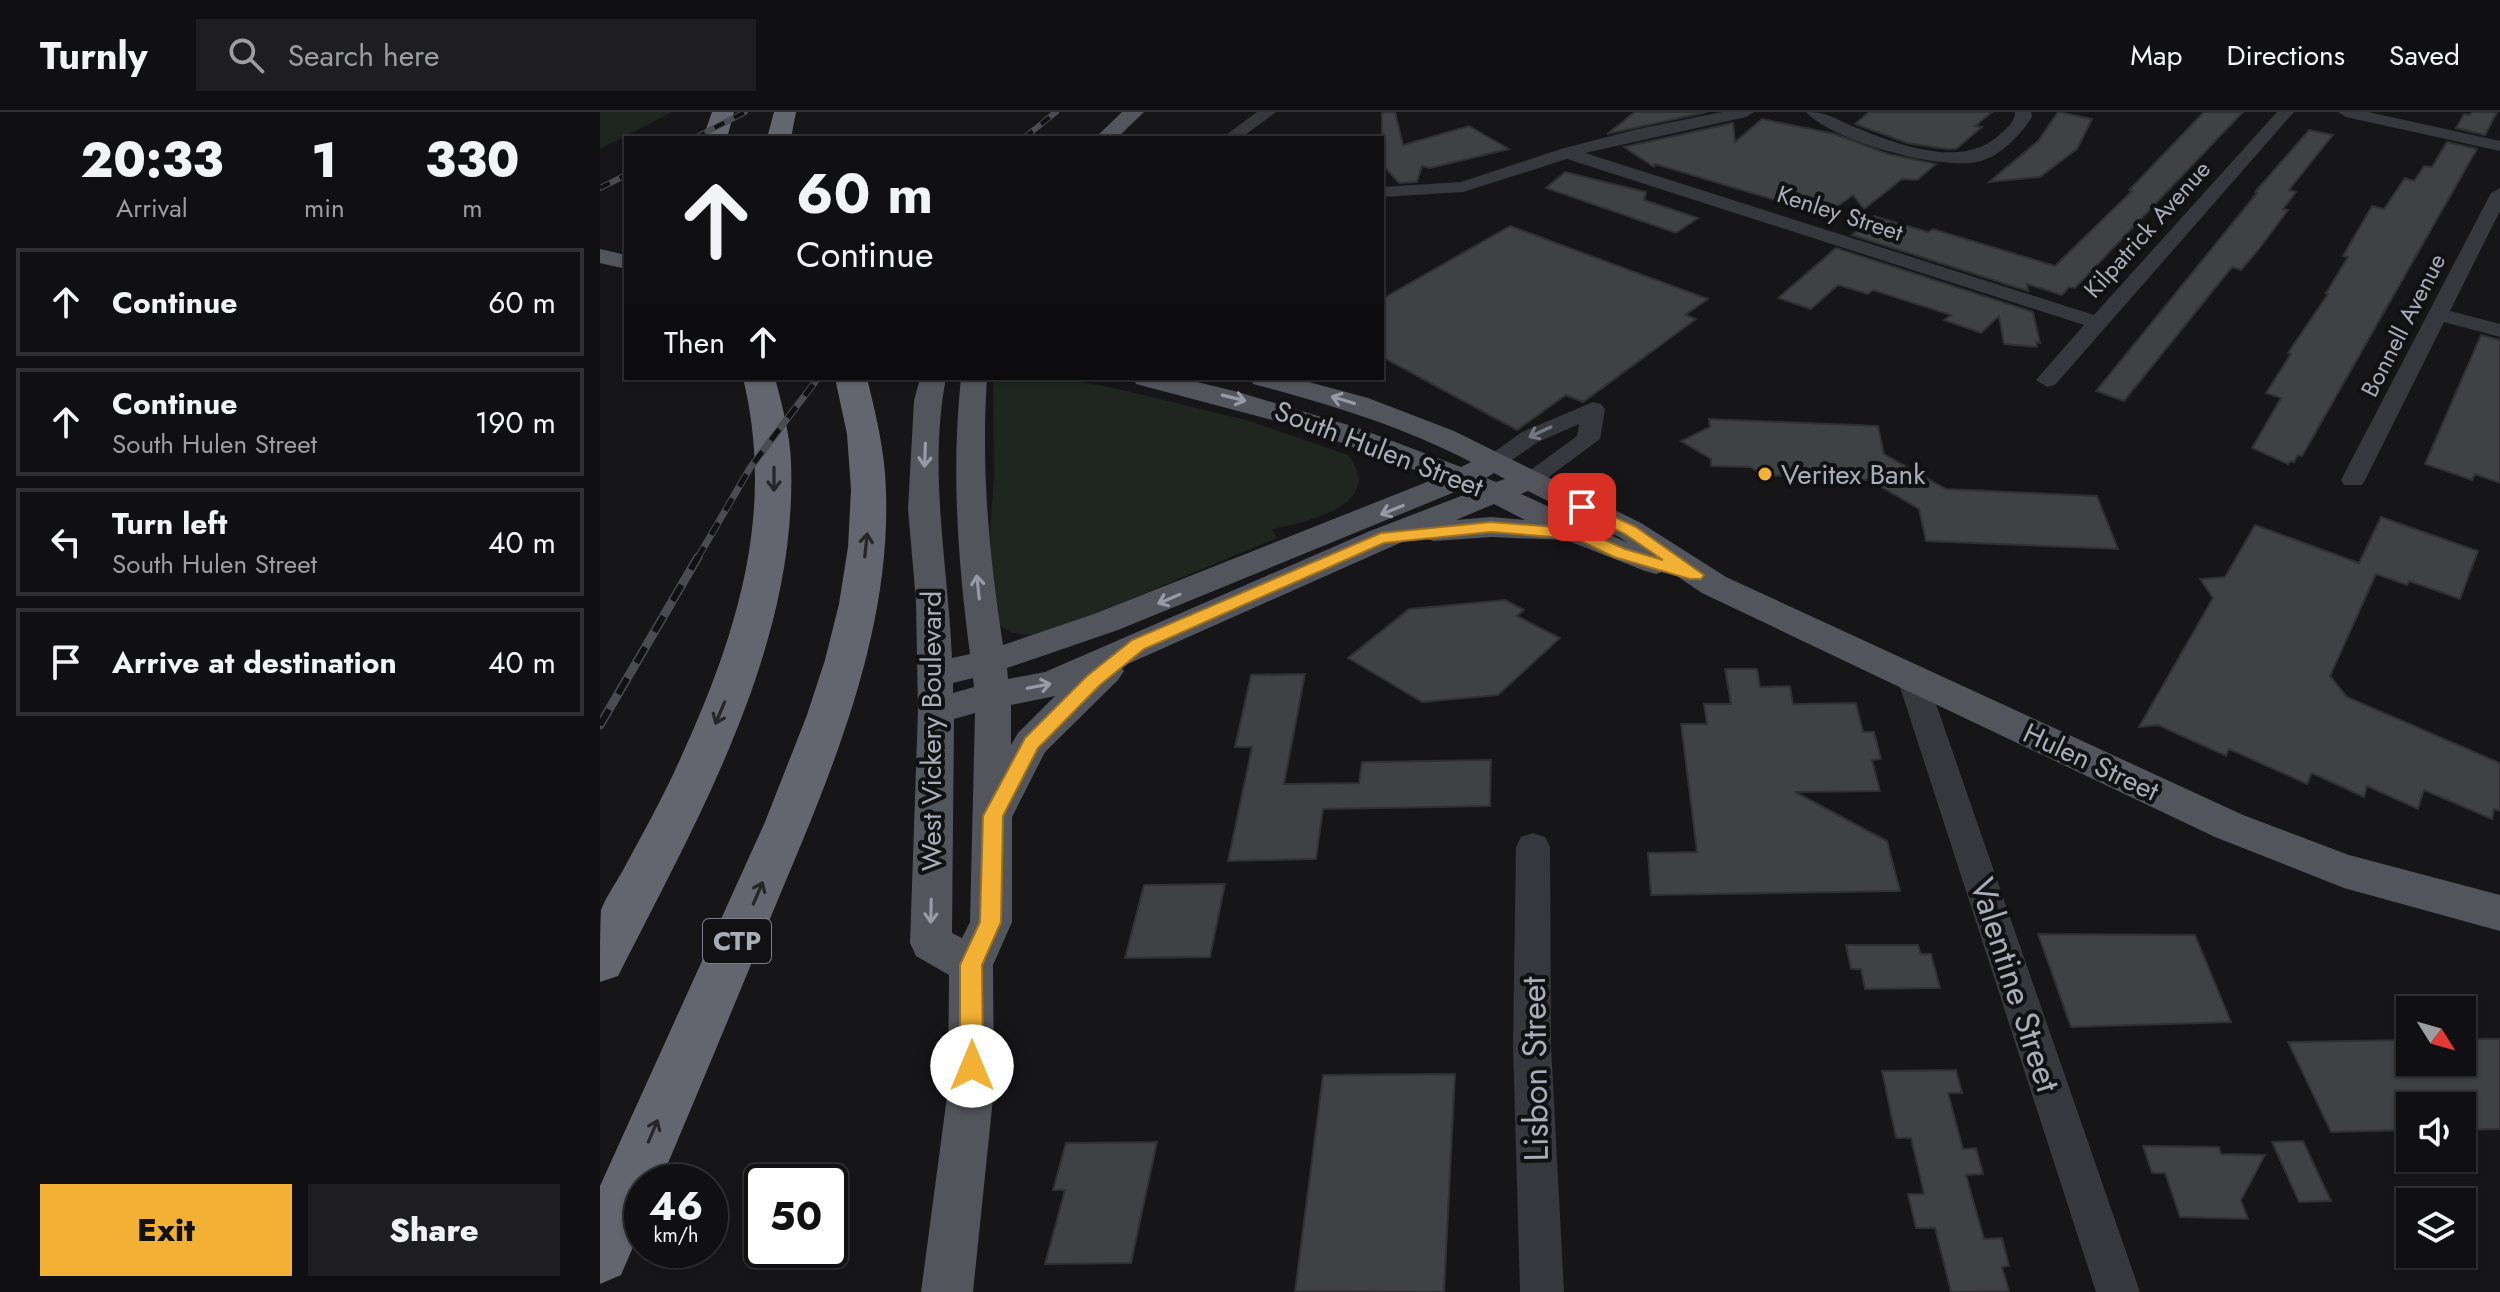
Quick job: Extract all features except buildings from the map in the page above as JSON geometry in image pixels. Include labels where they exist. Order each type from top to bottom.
[{"type":"highway","points":[[716,136],[723,112]]},
{"type":"highway","points":[[779,136],[785,112]]},
{"type":"highway","points":[[600,960],[691,781],[725,701],[767,560],[774,489],[770,431],[759,380]]},
{"type":"highway","name":"CTP","points":[[600,1254],[810,769],[841,678],[867,546],[867,449],[851,380]]},
{"type":"main road","points":[[1107,136],[1134,112]]},
{"type":"main road","points":[[600,235],[624,241]]},
{"type":"main road","points":[[600,256],[624,262]]},
{"type":"main road","name":"West Vickery Boulevard","points":[[933,380],[928,401],[923,509],[933,601],[936,711],[931,943],[971,965]]},
{"type":"main road","name":"West Vickery Boulevard","points":[[947,1292],[971,1089],[971,965],[991,922],[991,680],[978,591],[971,500],[969,437],[974,380]]},
{"type":"main road","name":"South Hulen Street","points":[[1154,380],[1298,415],[1463,478],[1620,553],[1696,575]]},
{"type":"main road","name":"South Hulen Street","points":[[1270,380],[1390,416],[1444,437],[1630,530],[1696,575]]},
{"type":"main road","points":[[936,711],[991,680],[1108,624],[1463,478],[1491,463],[1456,433],[1356,380]]},
{"type":"main road","points":[[934,675],[1052,684],[1381,538],[1529,480]]},
{"type":"main road","points":[[1381,538],[1491,527],[1580,534]]},
{"type":"main road","name":"Hulen Street","points":[[1696,575],[2229,826],[2344,871],[2500,913]]},
{"type":"main road","points":[[993,816],[1031,743],[1093,681],[1138,644]]},
{"type":"street","points":[[1233,136],[1268,112]]},
{"type":"street","points":[[1384,192],[1463,187],[1638,134],[1746,112]]},
{"type":"street","points":[[1814,112],[1822,119],[1888,144],[1958,158],[1986,153],[2017,127],[2024,117],[2023,112]]},
{"type":"street","name":"Kilpatrick Avenue","points":[[2047,380],[2286,112]]},
{"type":"street","points":[[2346,112],[2500,146]]},
{"type":"street","name":"Kenley Street","points":[[1567,153],[2098,323]]},
{"type":"street","name":"Bonnell Avenue","points":[[2353,480],[2500,193]]},
{"type":"street","points":[[2438,314],[2500,331]]},
{"type":"street","points":[[1491,463],[1530,437],[1593,409],[1588,439],[1529,480]]},
{"type":"street","name":"Valentine Street","points":[[1912,678],[2118,1292]]},
{"type":"street","name":"Lisbon Street","points":[[1533,847],[1532,1045],[1542,1292]]},
{"type":"shaded area","points":[[600,112],[672,112],[624,136],[600,149]]},
{"type":"shaded area","points":[[993,380],[1074,380],[1250,421],[1348,455],[1358,472],[1358,487],[1350,499],[1321,516],[1272,529],[1277,538],[1083,619],[1035,635],[1011,633],[998,624],[989,546],[994,476]]},
{"type":"railway","points":[[699,136],[745,112]]},
{"type":"railway","points":[[1026,136],[1056,112]]},
{"type":"railway","points":[[600,188],[624,176]]},
{"type":"railway","points":[[697,559],[750,468],[816,380]]},
{"type":"railway","points":[[600,725],[698,557]]},
{"type":"place","name":"Veritex Bank","points":[[1765,474]]},
{"type":"route","points":[[972,1066],[971,965],[991,922],[993,816],[1031,743],[1093,681],[1138,644],[1381,538],[1491,527],[1580,534],[1620,553],[1696,575],[1630,530],[1582,507]]}]
